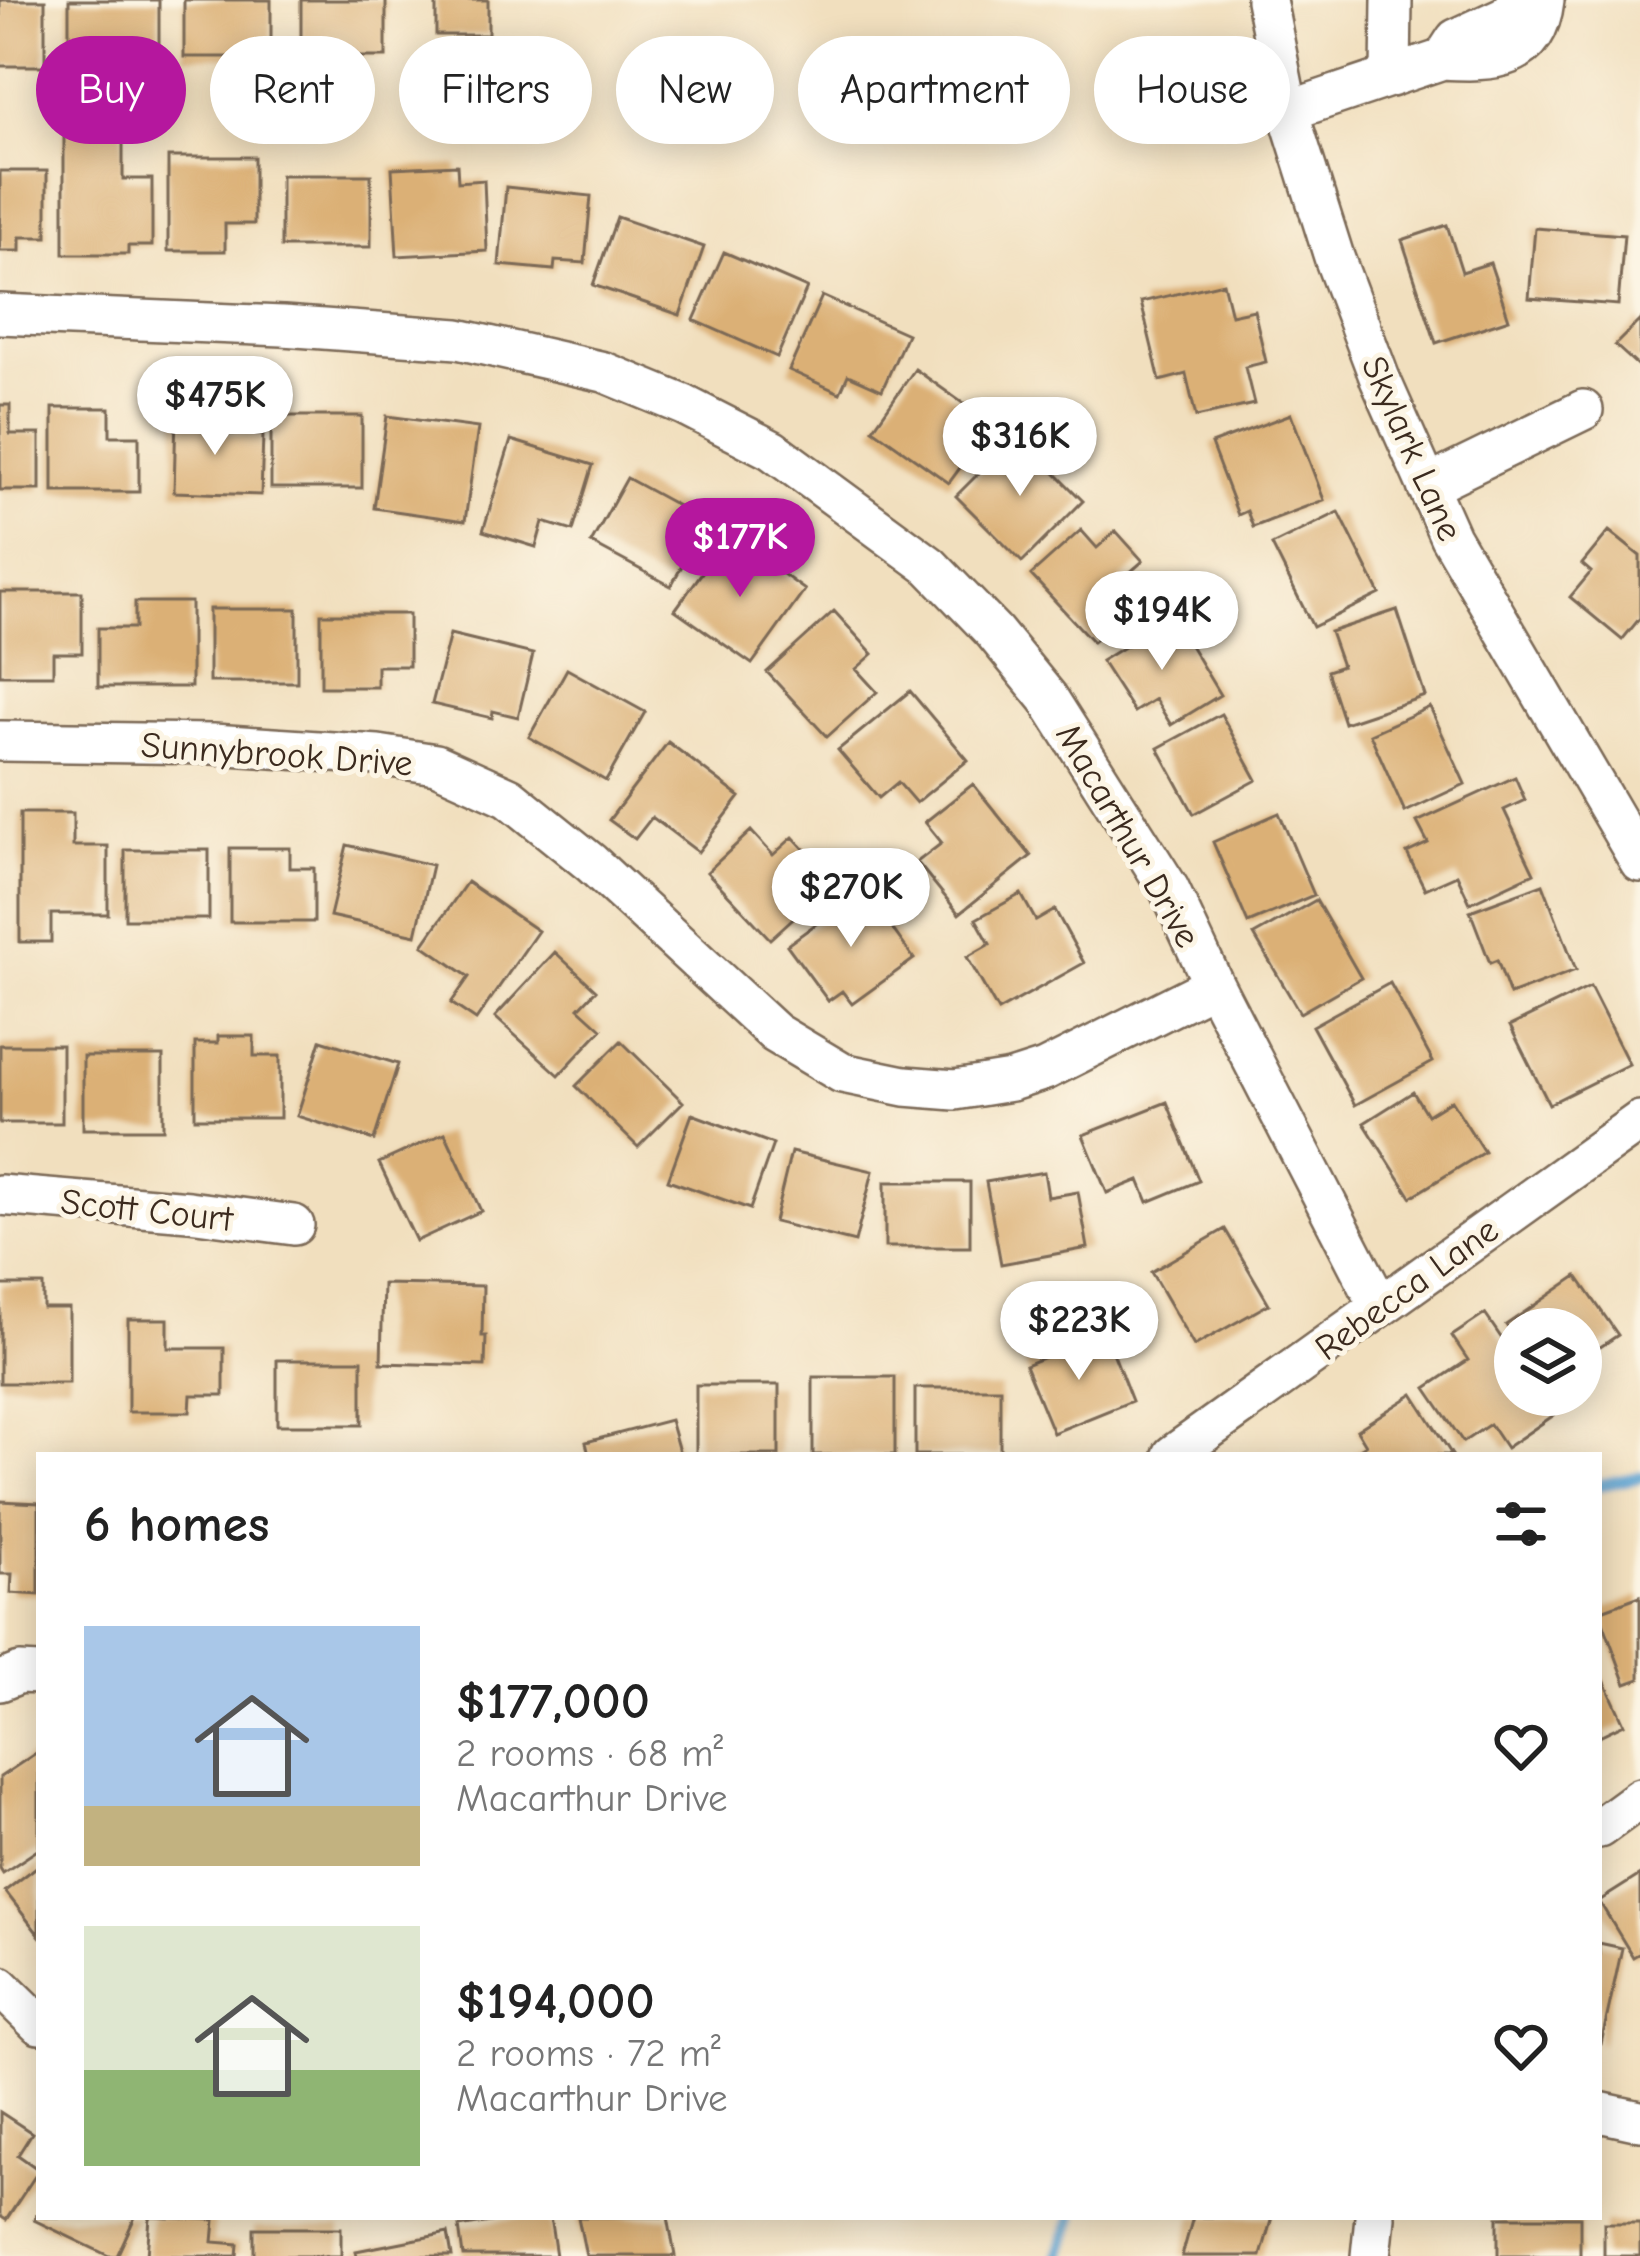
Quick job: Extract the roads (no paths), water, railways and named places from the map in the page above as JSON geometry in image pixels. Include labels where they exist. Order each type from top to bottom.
[{"type":"street","name":"Skylark Lane","points":[[1266,0],[1273,36]]},
{"type":"street","points":[[1391,77],[1392,0]]},
{"type":"street","points":[[1443,59],[1456,39],[1508,15],[1516,0]]},
{"type":"street","points":[[1290,110],[1443,59],[1504,57],[1528,44],[1542,21],[1544,0]]},
{"type":"street","name":"Skylark Lane","points":[[1290,117],[1379,380],[1450,537],[1640,862]]},
{"type":"street","name":"Macarthur Drive","points":[[0,314],[283,326],[458,340],[604,372],[684,405],[772,450],[930,566],[994,632],[1048,698],[1169,890],[1379,1307]]},
{"type":"street","points":[[1427,486],[1583,410]]},
{"type":"street","name":"Sunnybrook Drive","points":[[0,741],[213,744],[378,754],[436,764],[509,797],[542,823],[775,1033],[842,1073],[904,1086],[956,1090],[1045,1070],[1214,985]]},
{"type":"street","name":"Rebecca Lane","points":[[1177,1452],[1640,1121]]},
{"type":"street","name":"Scott Court","points":[[0,1195],[294,1225]]},
{"type":"street","points":[[0,1681],[20,1673],[36,1674]]},
{"type":"street","points":[[1602,1826],[1640,1798]]},
{"type":"street","points":[[0,1986],[36,2021]]},
{"type":"street","points":[[1602,2113],[1640,2121]]},
{"type":"street","points":[[1371,2256],[1375,2220]]},
{"type":"waterway","points":[[1602,1484],[1640,1477]]},
{"type":"waterway","points":[[1060,2256],[1072,2220]]}]
